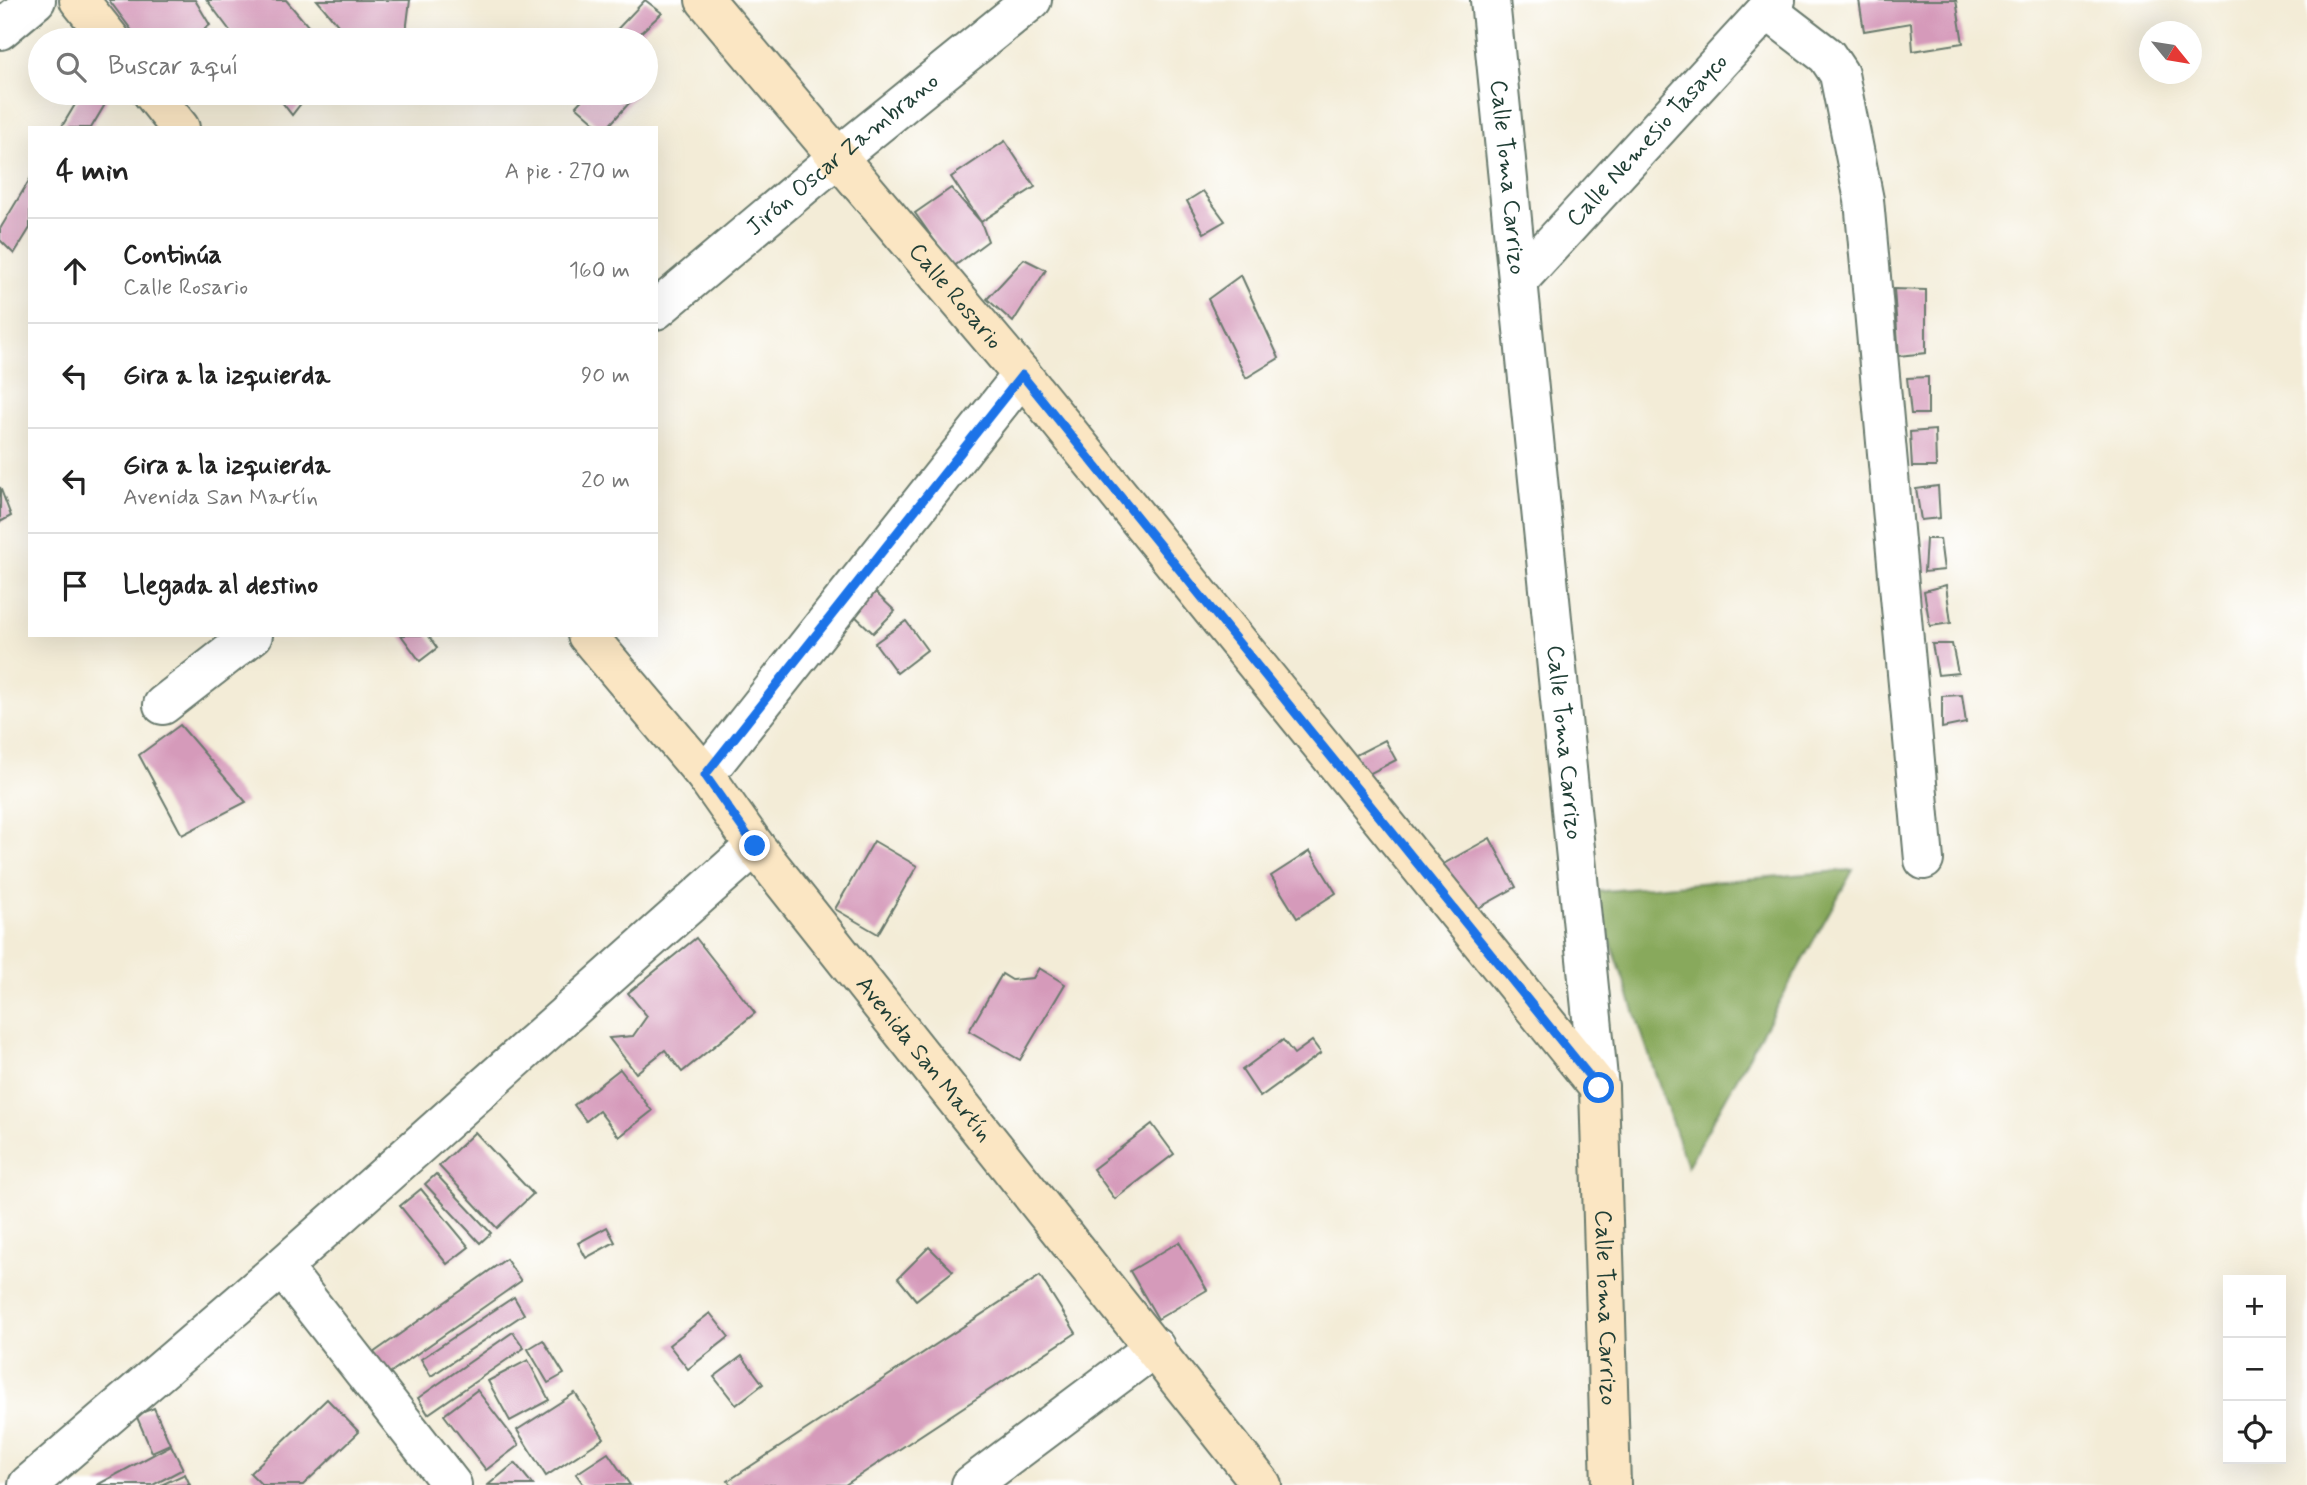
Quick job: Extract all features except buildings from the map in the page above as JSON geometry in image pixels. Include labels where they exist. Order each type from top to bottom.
[{"type":"main road","points":[[79,0],[101,28]]},
{"type":"main road","name":"Calle Rosario","points":[[705,0],[1022,375],[1599,1088]]},
{"type":"main road","points":[[162,105],[178,126]]},
{"type":"main road","name":"Avenida San Martín","points":[[589,637],[705,775],[755,846],[1262,1485]]},
{"type":"main road","name":"Calle Toma Carrizo","points":[[1599,1088],[1611,1485]]},
{"type":"street","points":[[0,30],[36,0]]},
{"type":"street","name":"Jirón Oscar Zambrano","points":[[658,308],[839,156],[1032,0]]},
{"type":"street","name":"Calle Toma Carrizo","points":[[1490,0],[1599,1088]]},
{"type":"street","points":[[1771,5],[1827,56],[1839,74],[1864,201],[1924,860]]},
{"type":"street","name":"Calle Nemesio Tasayco","points":[[1518,281],[1771,5]]},
{"type":"street","points":[[705,775],[1022,375]]},
{"type":"street","points":[[163,705],[250,637]]},
{"type":"street","points":[[28,1485],[282,1267],[755,846]]},
{"type":"street","points":[[282,1267],[452,1485]]},
{"type":"street","points":[[971,1485],[1155,1347]]},
{"type":"green space","points":[[1853,870],[1687,1167],[1594,892]]},
{"type":"route","points":[[755,846],[705,775],[1022,375],[1599,1088]]}]
